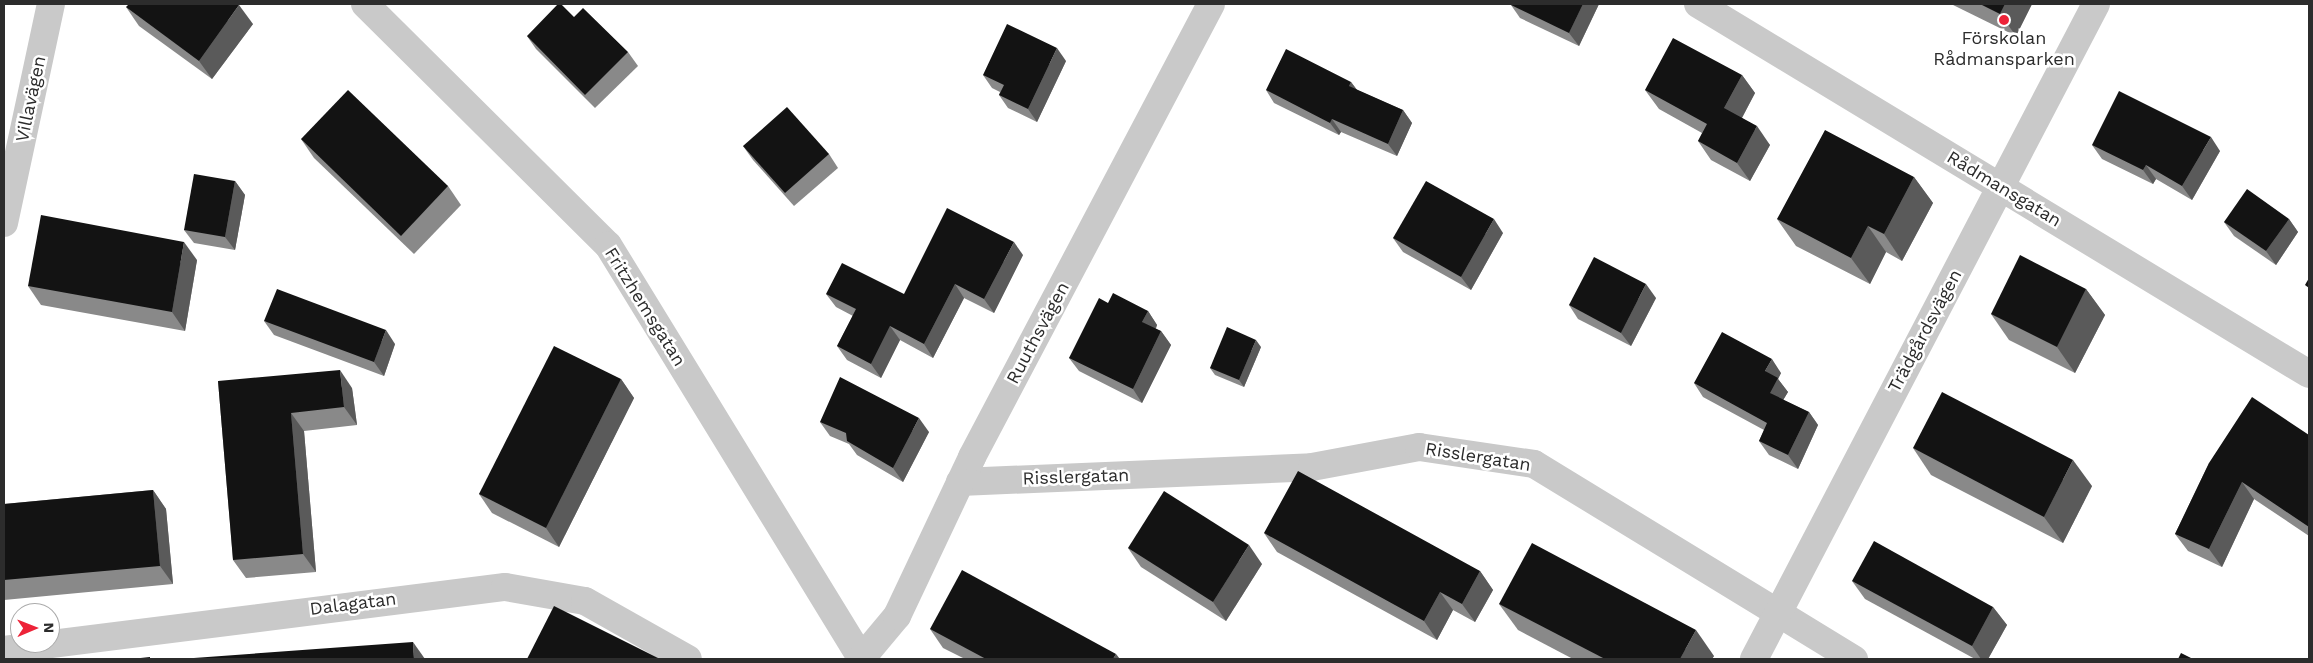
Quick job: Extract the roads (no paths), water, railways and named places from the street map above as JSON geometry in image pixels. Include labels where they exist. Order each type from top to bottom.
[{"type":"street","name":"Villavägen","points":[[4,223],[51,4]]},
{"type":"street","name":"Fritzhemsgatan","points":[[366,4],[608,245],[862,659]]},
{"type":"street","name":"Ruuthsvägen","points":[[862,659],[897,616],[960,482],[1210,4]]},
{"type":"street","name":"Rådmansgatan","points":[[1698,4],[2309,374]]},
{"type":"street","name":"Trädgårdsvägen","points":[[1754,659],[2096,4]]},
{"type":"street","name":"Risslergatan","points":[[960,482],[1312,468],[1419,446],[1534,464],[1854,659]]},
{"type":"street","name":"Dalagatan","points":[[4,650],[505,587],[585,601],[688,659]]},
{"type":"place","name":"Förskolan Rådmansparken","points":[[2004,20]]}]
